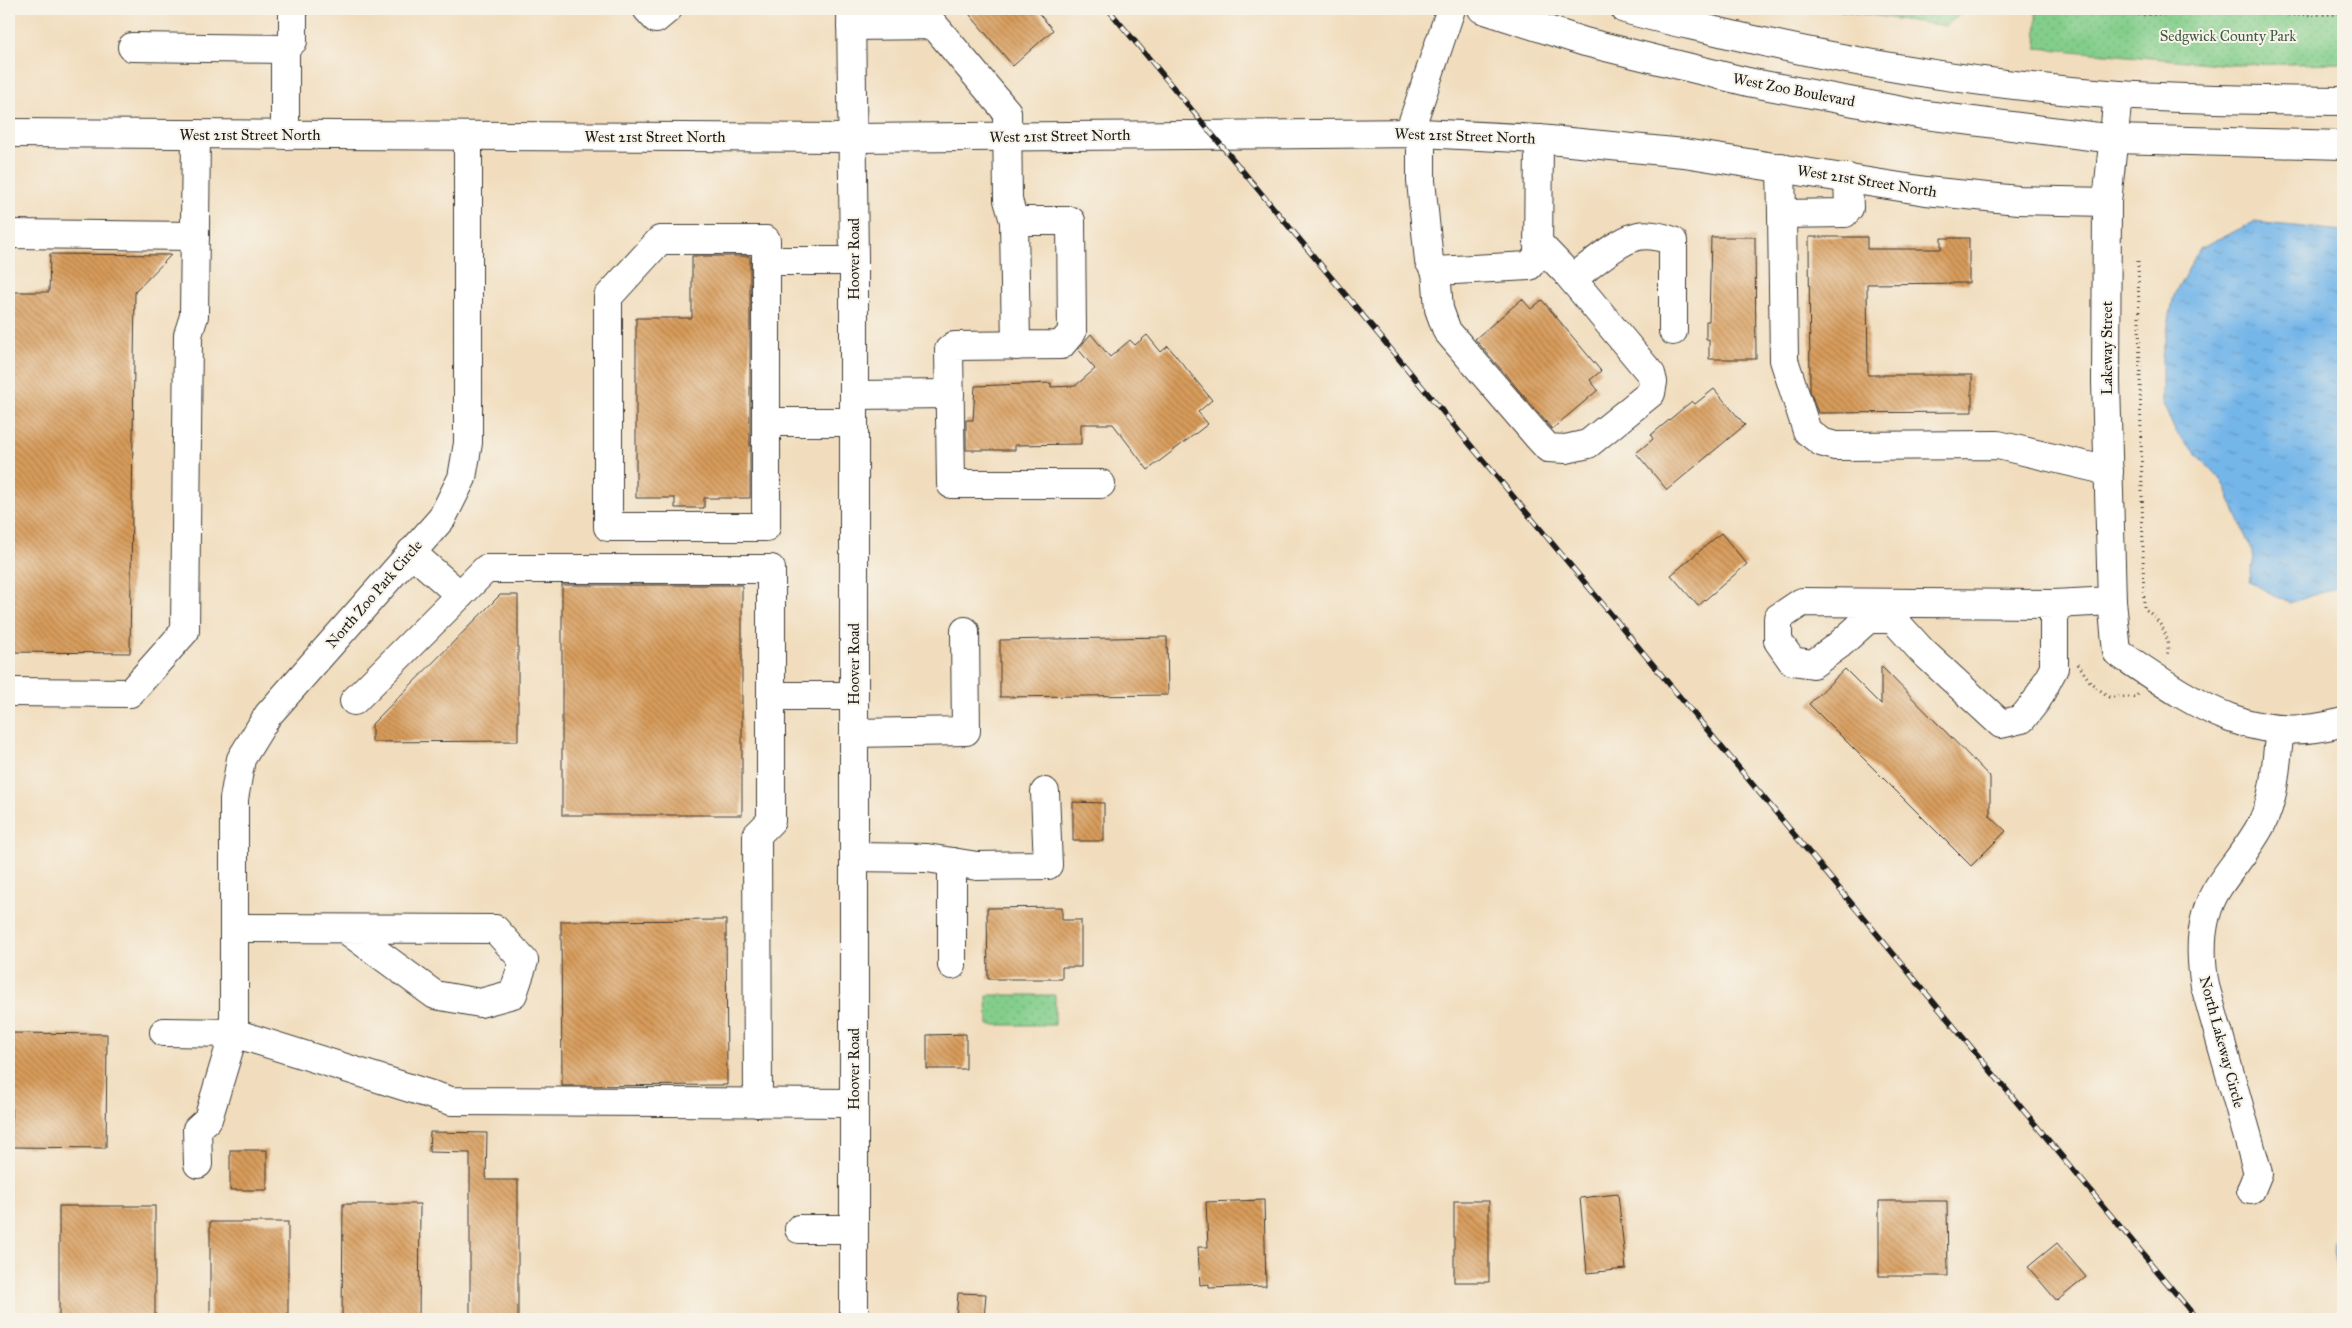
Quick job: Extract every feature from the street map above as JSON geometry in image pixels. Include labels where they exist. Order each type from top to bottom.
[{"type":"street","points":[[285,135],[286,49],[293,41],[294,9]]},
{"type":"street","points":[[646,9],[656,19],[668,9]]},
{"type":"street","points":[[1451,9],[1415,133],[1429,261],[1436,271],[1439,310],[1447,331],[1548,448],[1566,449],[1588,444],[1651,393],[1653,382],[1651,374],[1572,279],[1539,244]]},
{"type":"street","name":"West Zoo Boulevard","points":[[1482,9],[1585,42],[1748,82],[1918,114],[2114,139]]},
{"type":"street","points":[[1625,9],[1770,44],[1890,66],[1990,81],[2118,95],[2211,100],[2343,101]]},
{"type":"street","points":[[851,17],[934,25],[1007,112],[1008,200],[1014,221],[1016,346]]},
{"type":"street","name":"Hoover Road","points":[[851,17],[854,261],[854,1319]]},
{"type":"street","points":[[132,47],[286,49]]},
{"type":"street","name":"Lakeway Street","points":[[2118,95],[2107,202],[2106,382],[2112,601],[2117,652],[2155,677]]},
{"type":"street","name":"West 21st Street North","points":[[9,132],[468,137],[852,138],[1415,133],[1539,140],[1684,153],[1926,191],[1981,197],[2018,200],[2107,202]]},
{"type":"street","points":[[9,692],[130,693],[185,631],[188,335],[194,316],[196,134]]},
{"type":"street","name":"North Zoo Park Circle","points":[[198,1164],[197,1129],[208,1119],[234,1033],[234,799],[241,759],[268,715],[442,518],[462,478],[468,443],[468,137]]},
{"type":"street","points":[[2114,139],[2343,145]]},
{"type":"street","points":[[1436,271],[1529,266],[1538,255],[1539,140]]},
{"type":"street","points":[[1780,167],[1784,360],[1807,431],[1821,442],[1835,446],[1998,445],[2109,470]]},
{"type":"street","points":[[1782,214],[1845,213],[1849,208],[1848,178]]},
{"type":"street","points":[[1014,221],[1071,221],[1072,332],[1061,345],[954,346],[950,350],[951,484],[1101,484]]},
{"type":"street","points":[[9,234],[195,236]]},
{"type":"street","points":[[1572,279],[1627,239],[1640,236],[1660,236],[1672,241],[1673,331]]},
{"type":"street","points":[[660,240],[766,240],[766,261],[766,527],[608,527],[608,297],[660,240]]},
{"type":"street","points":[[766,261],[854,261]]},
{"type":"street","points":[[854,395],[950,394]]},
{"type":"street","points":[[766,422],[854,422]]},
{"type":"street","points":[[411,552],[460,595]]},
{"type":"street","points":[[354,701],[486,569],[771,569],[771,821],[757,835],[758,1103]]},
{"type":"street","points":[[2054,604],[2054,668],[2037,700],[2022,719],[2001,724],[1922,651],[1893,619],[1868,619],[1839,645],[1813,664],[1792,661],[1778,641],[1778,618],[1802,602],[2054,604],[2112,601]]},
{"type":"street","points":[[854,733],[966,731],[965,631]]},
{"type":"street","points":[[2155,677],[2197,705],[2229,718],[2280,729],[2304,730],[2343,722]]},
{"type":"street","points":[[771,696],[854,696]]},
{"type":"street","name":"North Lakeway Circle","points":[[2251,1190],[2258,1173],[2205,986],[2201,962],[2201,936],[2207,912],[2217,888],[2255,835],[2268,809],[2280,729]]},
{"type":"street","points":[[854,857],[927,858],[977,866],[1048,865],[1045,792]]},
{"type":"street","points":[[952,862],[952,965]]},
{"type":"street","points":[[234,928],[495,929],[524,961],[513,994],[480,1003],[435,995],[345,929]]},
{"type":"street","points":[[164,1032],[234,1033],[451,1101],[854,1104]]},
{"type":"street","points":[[799,1229],[854,1229]]},
{"type":"path","points":[[2109,9],[2140,15],[2230,11],[2292,15],[2343,14]]},
{"type":"path","points":[[2076,660],[2091,683],[2109,697],[2136,697],[2166,666],[2169,645],[2158,618],[2144,608],[2138,261]]},
{"type":"green space","points":[[1829,9],[1967,9],[1945,26]]},
{"type":"green space","name":"Sedgwick County Park","points":[[2036,9],[2343,9],[2343,63],[2231,65],[2037,48]]},
{"type":"green space","points":[[987,995],[1055,995],[1055,1025],[988,1025]]},
{"type":"water","points":[[2254,222],[2343,231],[2343,586],[2289,603],[2249,582],[2254,557],[2223,482],[2176,433],[2162,402],[2162,356],[2174,295],[2200,248]]},
{"type":"water","points":[[2343,1224],[2343,1303],[2333,1244]]},
{"type":"building","points":[[965,9],[1035,9],[1053,30],[1013,66]]},
{"type":"building","points":[[1711,237],[1755,237],[1756,359],[1709,359],[1709,339],[1706,339],[1706,321],[1709,321]]},
{"type":"building","points":[[1809,237],[1867,237],[1867,249],[1941,249],[1941,238],[1969,238],[1969,283],[1867,284],[1868,375],[1972,375],[1972,412],[1818,413],[1810,391]]},
{"type":"building","points":[[50,254],[171,255],[135,292],[130,653],[9,652],[9,292],[49,292]]},
{"type":"building","points":[[692,256],[750,256],[750,498],[704,498],[704,508],[675,508],[675,498],[636,498],[636,318],[692,318]]},
{"type":"building","points":[[1522,299],[1531,309],[1542,300],[1601,371],[1590,380],[1598,390],[1552,429],[1475,339]]},
{"type":"building","points":[[1091,334],[1110,357],[1130,340],[1135,345],[1147,335],[1161,352],[1168,346],[1212,400],[1198,412],[1208,424],[1148,470],[1113,424],[1081,424],[1081,444],[1015,445],[1015,450],[966,450],[966,420],[973,420],[975,386],[1051,383],[1051,387],[1075,386],[1095,369],[1078,349]]},
{"type":"building","points":[[1714,389],[1745,425],[1667,490],[1636,453],[1653,439],[1651,435],[1692,401],[1695,404]]},
{"type":"building","points":[[1721,533],[1747,564],[1698,606],[1671,575]]},
{"type":"building","points":[[562,585],[742,585],[742,815],[562,815]]},
{"type":"building","points":[[500,595],[518,595],[518,741],[372,742],[372,724]]},
{"type":"building","points":[[1167,637],[1168,695],[1000,697],[1000,640]]},
{"type":"building","points":[[1881,666],[1990,777],[1990,816],[2006,831],[1971,866],[1809,704],[1845,669],[1881,705]]},
{"type":"building","points":[[1073,802],[1104,803],[1104,841],[1073,841]]},
{"type":"building","points":[[1062,907],[1062,920],[1081,920],[1081,967],[1062,967],[1062,979],[988,979],[987,908]]},
{"type":"building","points":[[726,920],[727,1085],[562,1086],[561,921]]},
{"type":"building","points":[[12,1033],[107,1034],[106,1148],[11,1147]]},
{"type":"building","points":[[966,1034],[966,1069],[927,1069],[927,1035]]},
{"type":"building","points":[[430,1132],[487,1133],[486,1180],[518,1180],[518,1319],[470,1319],[470,1153],[429,1152]]},
{"type":"building","points":[[230,1150],[267,1150],[267,1190],[230,1190]]},
{"type":"building","points":[[1618,1194],[1626,1269],[1587,1273],[1580,1198]]},
{"type":"building","points":[[1264,1200],[1266,1286],[1209,1288],[1209,1284],[1200,1285],[1198,1247],[1208,1247],[1206,1202]]},
{"type":"building","points":[[1454,1201],[1489,1201],[1489,1282],[1454,1282]]},
{"type":"building","points":[[1879,1201],[1947,1201],[1948,1276],[1879,1276]]},
{"type":"building","points":[[343,1204],[420,1204],[419,1319],[342,1319]]},
{"type":"building","points":[[59,1206],[155,1206],[155,1319],[59,1319]]},
{"type":"building","points":[[210,1222],[288,1222],[288,1319],[210,1319]]},
{"type":"building","points":[[2057,1243],[2086,1277],[2057,1301],[2028,1267]]},
{"type":"building","points":[[958,1293],[986,1294],[984,1319],[956,1319]]},
{"type":"railway","points":[[1108,9],[2197,1319]]}]
